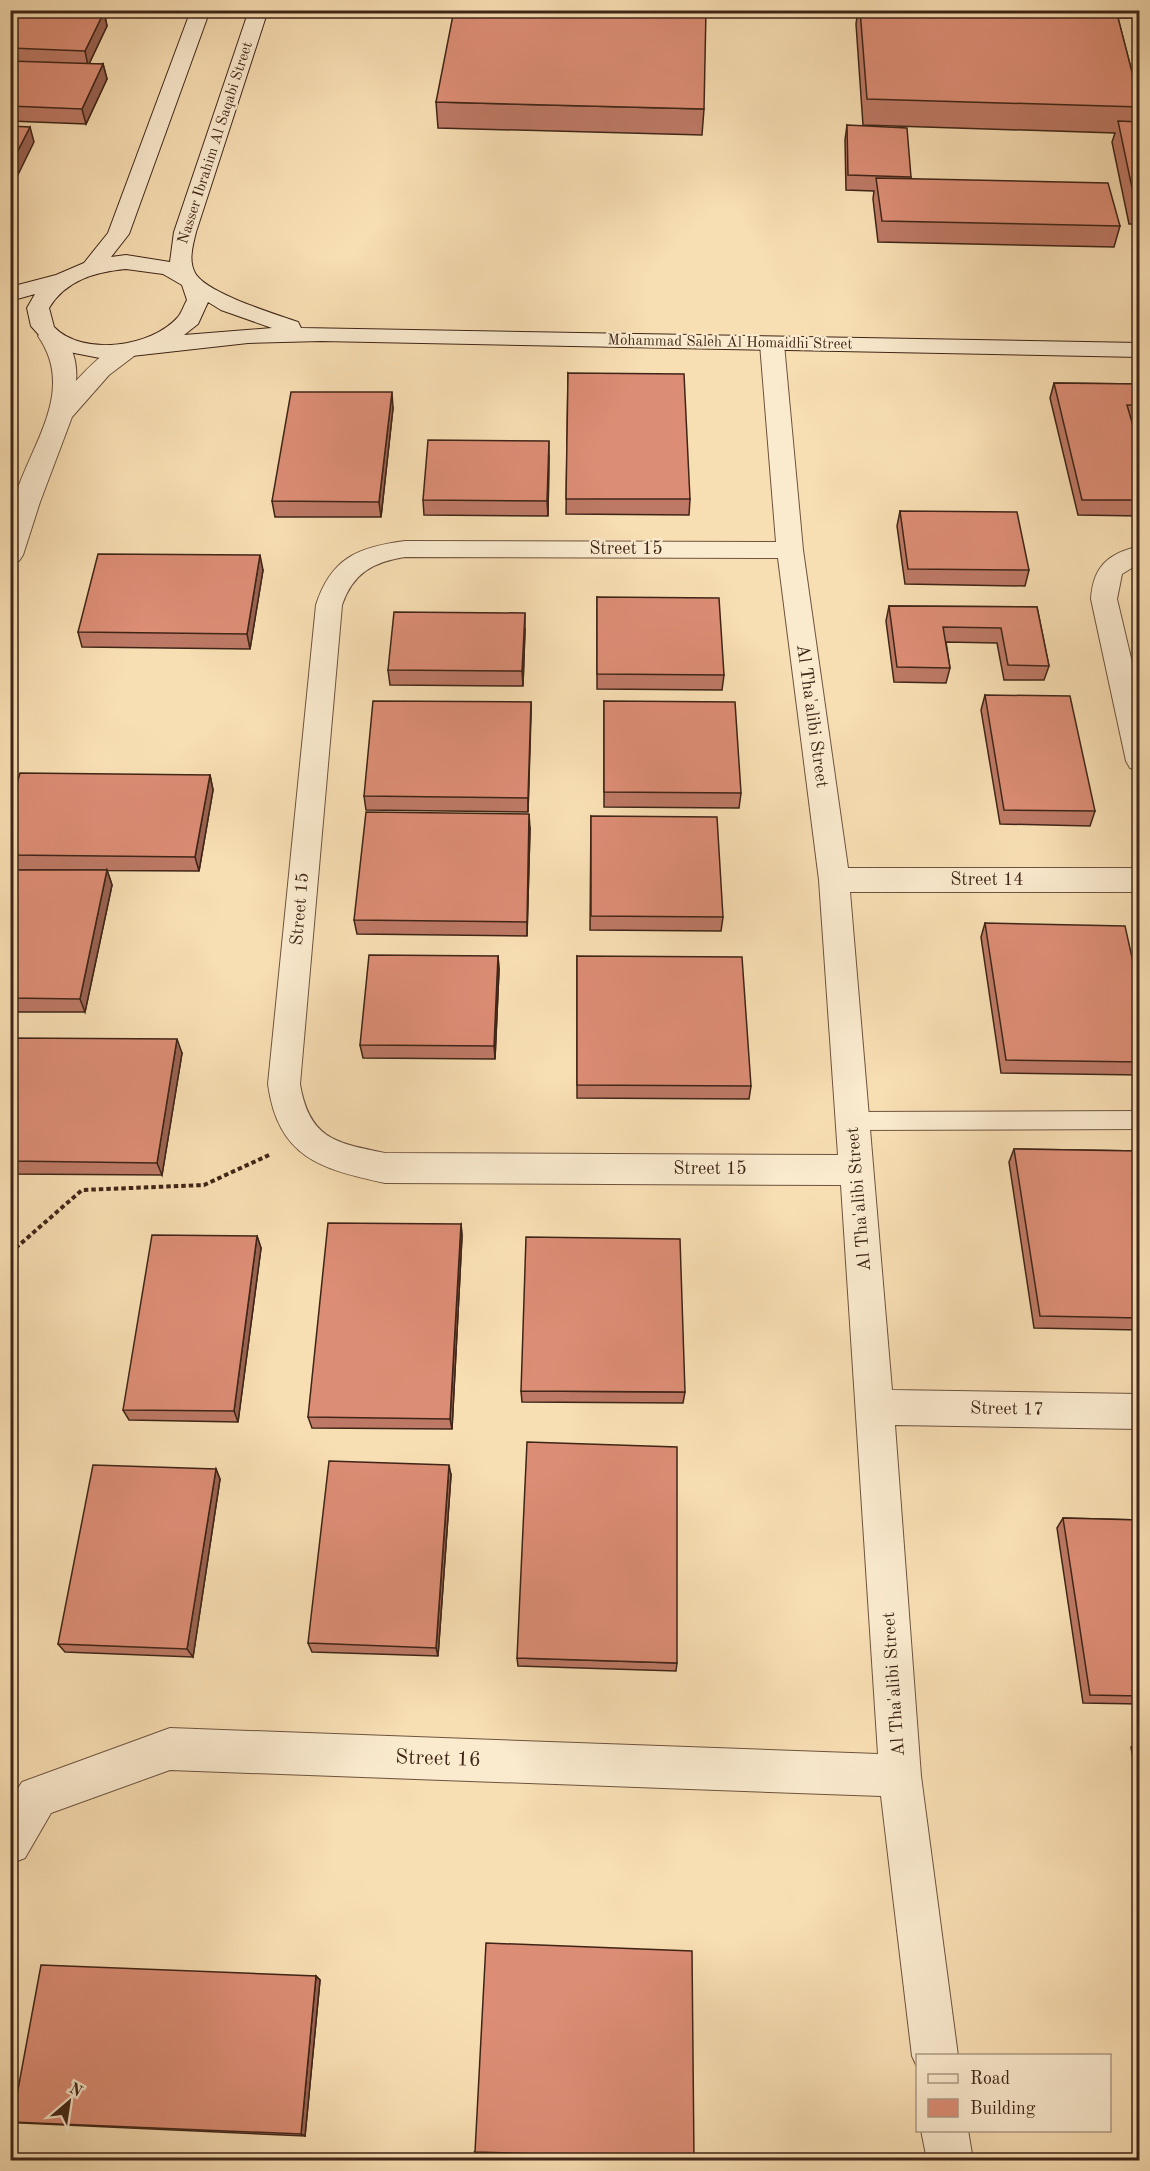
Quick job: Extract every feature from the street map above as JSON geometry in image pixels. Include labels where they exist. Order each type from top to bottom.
[{"type":"street","points":[[10,294],[62,280],[92,267],[118,234],[201,10]]},
{"type":"street","name":"Nasser Ibrahim Al Saqabi Street","points":[[138,348],[164,340],[188,323],[199,303],[198,294],[180,259],[185,232],[259,10]]},
{"type":"street","name":"Mohammad Saleh Al Homaidhi Street","points":[[92,267],[143,262],[167,267],[246,312],[321,334]]},
{"type":"street","points":[[61,415],[66,367],[59,348],[38,329],[38,318],[39,308],[51,288],[62,280]]},
{"type":"street","name":"Mohammad Saleh Al Homaidhi Street","points":[[38,329],[62,343],[93,351],[238,337],[321,334],[1140,350]]},
{"type":"street","name":"Al Tha'alibi Street","points":[[772,344],[790,550],[834,880],[875,1407],[900,1776],[935,2054]]},
{"type":"street","points":[[10,555],[19,502],[61,415],[95,374],[112,359],[138,348]]},
{"type":"street","name":"Street 15","points":[[790,550],[405,549],[364,558],[343,572],[332,591],[329,606],[284,1084],[285,1106],[292,1123],[305,1139],[348,1161],[385,1168],[856,1170]]},
{"type":"street","points":[[1140,554],[1123,558],[1107,572],[1104,599],[1140,761]]},
{"type":"street","name":"Street 14","points":[[834,880],[1140,880]]},
{"type":"street","name":"Street 17","points":[[875,1407],[1140,1412]]},
{"type":"street","name":"Street 16","points":[[10,1843],[37,1797],[170,1749],[900,1776]]},
{"type":"street","points":[[944,2132],[950,2160]]},
{"type":"lane","points":[[852,1121],[1140,1120]]},
{"type":"path","points":[[10,1253],[82,1190],[204,1185],[305,1139]]},
{"type":"building","points":[[10,10],[104,12],[85,51],[10,48]]},
{"type":"building","points":[[454,10],[706,10],[704,109],[436,102]]},
{"type":"building","points":[[860,10],[1116,10],[1140,107],[867,99]]},
{"type":"building","points":[[10,61],[103,64],[82,109],[10,106]]},
{"type":"building","points":[[1118,121],[1140,122],[1140,203],[1135,202]]},
{"type":"building","points":[[847,125],[907,128],[911,177],[848,175]]},
{"type":"building","points":[[10,126],[30,127],[10,166]]},
{"type":"building","points":[[876,178],[1108,183],[1120,226],[882,221]]},
{"type":"building","points":[[568,373],[684,374],[690,499],[566,499]]},
{"type":"building","points":[[1054,383],[1140,384],[1140,405],[1127,405],[1140,450],[1140,500],[1082,500]]},
{"type":"building","points":[[291,392],[392,392],[379,502],[272,501]]},
{"type":"building","points":[[428,440],[549,441],[547,501],[423,500]]},
{"type":"building","points":[[900,511],[1017,512],[1029,570],[908,569]]},
{"type":"building","points":[[98,554],[260,555],[247,634],[78,632]]},
{"type":"building","points":[[597,597],[719,598],[724,675],[597,674]]},
{"type":"building","points":[[889,606],[1037,607],[1049,666],[1008,665],[1001,628],[943,627],[950,668],[897,667]]},
{"type":"building","points":[[394,612],[525,613],[522,671],[388,670]]},
{"type":"building","points":[[985,695],[1070,696],[1095,811],[1004,810]]},
{"type":"building","points":[[373,701],[531,702],[528,798],[364,796]]},
{"type":"building","points":[[604,701],[735,702],[741,793],[604,792]]},
{"type":"building","points":[[20,773],[210,775],[195,857],[10,855],[10,808]]},
{"type":"building","points":[[366,812],[529,814],[527,922],[354,920]]},
{"type":"building","points":[[591,816],[717,817],[723,917],[591,916]]},
{"type":"building","points":[[10,870],[107,870],[80,999],[10,998]]},
{"type":"building","points":[[985,923],[1125,926],[1140,993],[1140,1062],[1006,1060]]},
{"type":"building","points":[[369,955],[498,956],[494,1046],[360,1045]]},
{"type":"building","points":[[577,956],[742,957],[751,1086],[577,1085]]},
{"type":"building","points":[[10,1038],[177,1039],[157,1163],[10,1161]]},
{"type":"building","points":[[1014,1149],[1140,1151],[1140,1318],[1040,1316]]},
{"type":"building","points":[[328,1223],[461,1224],[450,1419],[308,1417]]},
{"type":"building","points":[[152,1235],[257,1236],[234,1411],[123,1410]]},
{"type":"building","points":[[526,1237],[680,1239],[685,1392],[521,1391]]},
{"type":"building","points":[[527,1442],[677,1447],[677,1663],[517,1658]]},
{"type":"building","points":[[329,1461],[449,1465],[436,1648],[308,1643]]},
{"type":"building","points":[[93,1465],[216,1469],[187,1649],[58,1644]]},
{"type":"building","points":[[1063,1518],[1140,1520],[1140,1696],[1090,1695]]},
{"type":"building","points":[[486,1943],[692,1951],[694,2159],[475,2152]]},
{"type":"building","points":[[41,1965],[316,1976],[301,2134],[12,2122]]}]
